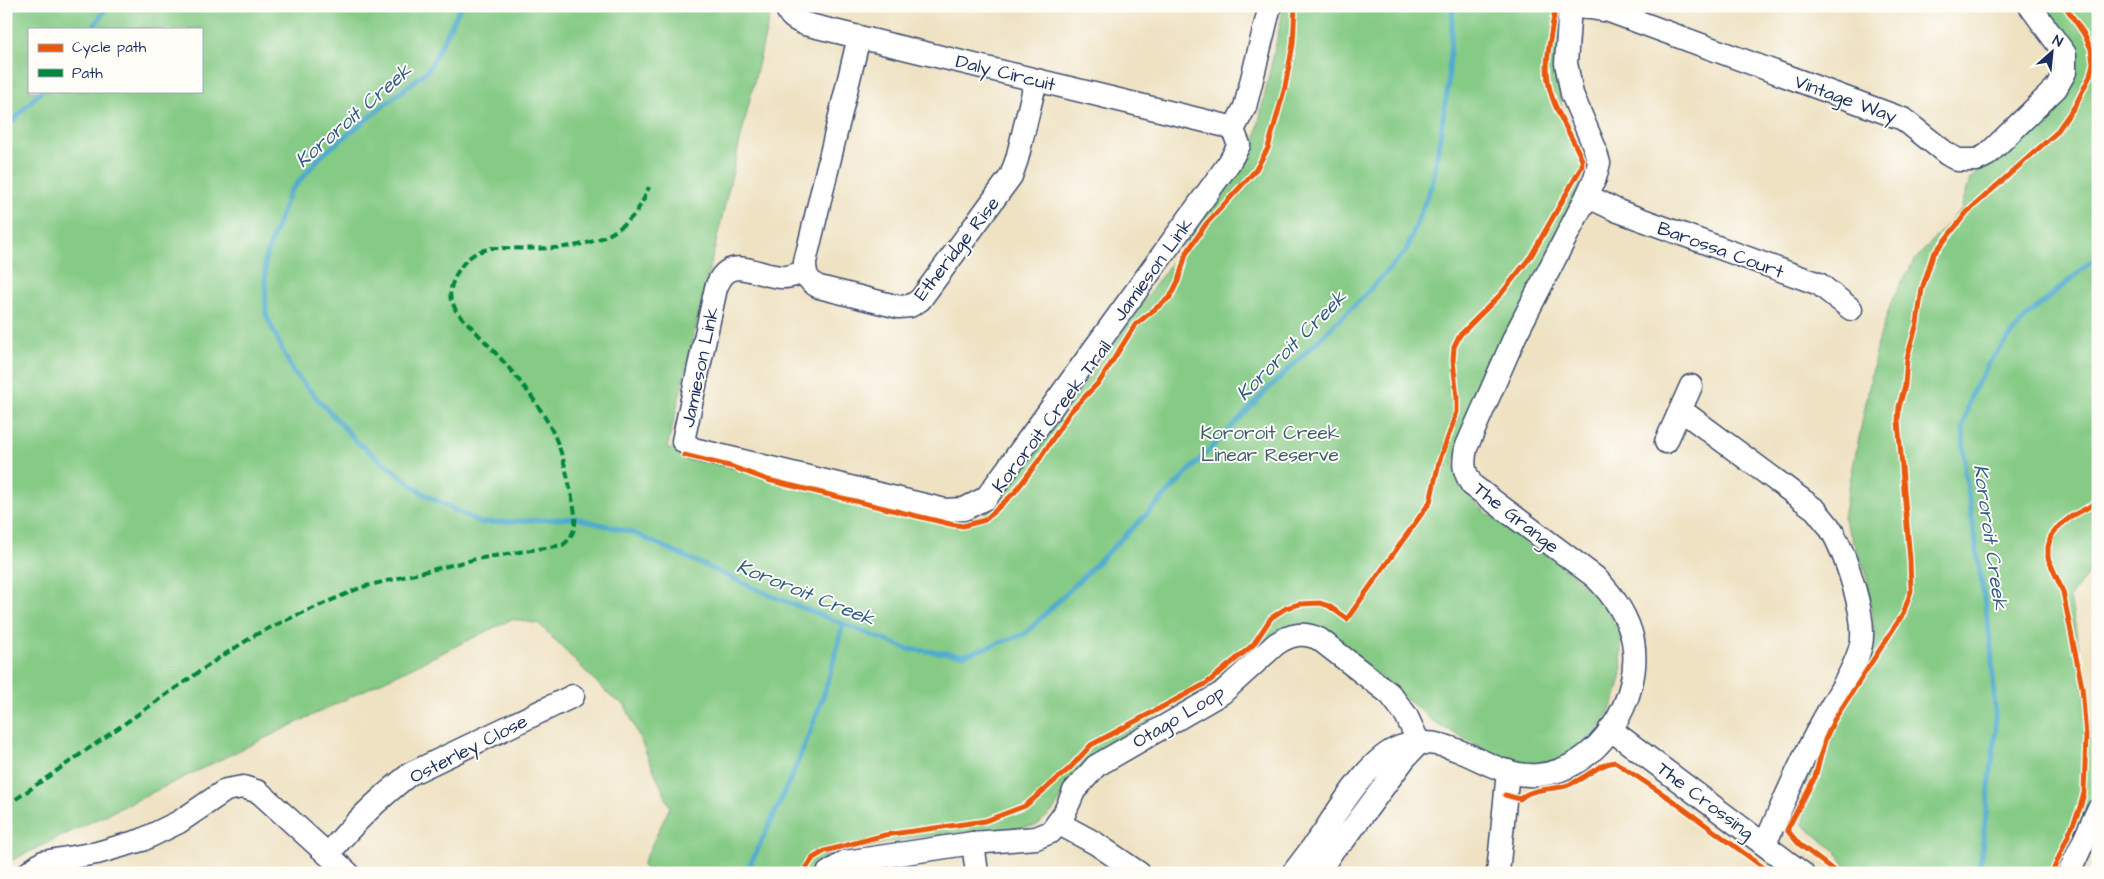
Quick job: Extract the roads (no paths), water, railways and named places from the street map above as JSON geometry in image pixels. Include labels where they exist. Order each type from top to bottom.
[{"type":"street","name":"Daly Circuit","points":[[786,6],[788,13],[794,20],[1211,122],[1233,130]]},
{"type":"street","points":[[1233,130],[1245,107],[1270,6]]},
{"type":"street","name":"Vintage Way","points":[[1570,7],[1610,11],[1903,119],[1947,154],[1958,160],[1968,161],[1976,160],[1987,154],[2056,88],[2066,72],[2065,54],[2030,6]]},
{"type":"street","name":"The Grange","points":[[1293,873],[1348,796],[1389,752],[1419,743],[1436,742],[1508,771],[1523,775],[1538,775],[1558,770],[1581,760],[1601,741],[1623,708],[1633,679],[1632,640],[1624,616],[1612,594],[1595,577],[1472,485],[1465,473],[1466,448],[1516,334],[1595,178],[1598,163],[1594,146],[1572,94],[1566,63],[1570,7]]},
{"type":"street","points":[[805,272],[805,262],[859,37]]},
{"type":"street","name":"Etheridge Rise","points":[[805,272],[812,283],[819,287],[899,308],[910,306],[920,300],[1011,176],[1017,159],[1036,80]]},
{"type":"street","name":"Jamieson Link","points":[[805,272],[781,278],[743,268],[733,268],[720,276],[683,440],[693,449],[945,510],[964,509],[986,498],[1229,163],[1239,145],[1233,130]]},
{"type":"street","name":"Barossa Court","points":[[1587,196],[1618,212],[1819,284],[1851,309]]},
{"type":"street","points":[[1666,442],[1691,386]]},
{"type":"street","points":[[1681,410],[1816,510],[1830,527],[1840,547],[1860,611],[1862,627],[1861,644],[1854,662],[1817,731],[1765,844]]},
{"type":"street","name":"Otago Loop","points":[[828,873],[845,862],[973,843],[1043,836],[1051,832],[1064,814],[1074,791],[1096,766],[1222,693],[1276,644],[1287,637],[1298,634],[1310,635],[1319,639],[1390,694],[1406,715],[1419,743]]},
{"type":"street","name":"Osterley Close","points":[[329,854],[338,842],[390,790],[410,774],[573,696]]},
{"type":"street","name":"The Crossing","points":[[1610,729],[1802,873]]},
{"type":"street","points":[[1318,873],[1335,848],[1344,840],[1405,758],[1419,743]]},
{"type":"street","points":[[1498,873],[1508,771]]},
{"type":"street","points":[[28,873],[43,862],[97,853],[142,840],[179,822],[226,790],[243,786],[259,792],[348,873]]},
{"type":"street","points":[[2069,873],[2098,810]]},
{"type":"street","points":[[1058,823],[1095,843],[1139,873]]},
{"type":"street","points":[[973,843],[977,873]]},
{"type":"waterway","name":"Kororoit Creek","points":[[93,28],[108,6]]},
{"type":"waterway","name":"Kororoit Creek","points":[[461,6],[429,69],[321,156],[289,193],[265,259],[266,315],[293,372],[358,443],[424,494],[481,523],[576,518],[631,532],[772,596],[908,649],[965,655],[1025,634],[1162,499],[1268,389],[1362,298],[1406,251],[1433,181],[1448,86],[1453,6]]},
{"type":"waterway","name":"Kororoit Creek","points":[[6,128],[40,92]]},
{"type":"waterway","name":"Kororoit Creek","points":[[1979,873],[1996,728],[1991,645],[1965,472],[1963,427],[1971,395],[1990,361],[2028,315],[2098,256]]},
{"type":"waterway","points":[[746,873],[808,737],[825,691],[843,624]]},
{"type":"park label","name":"Kororoit Creek Linear Reserve","points":[[1270,443]]}]
